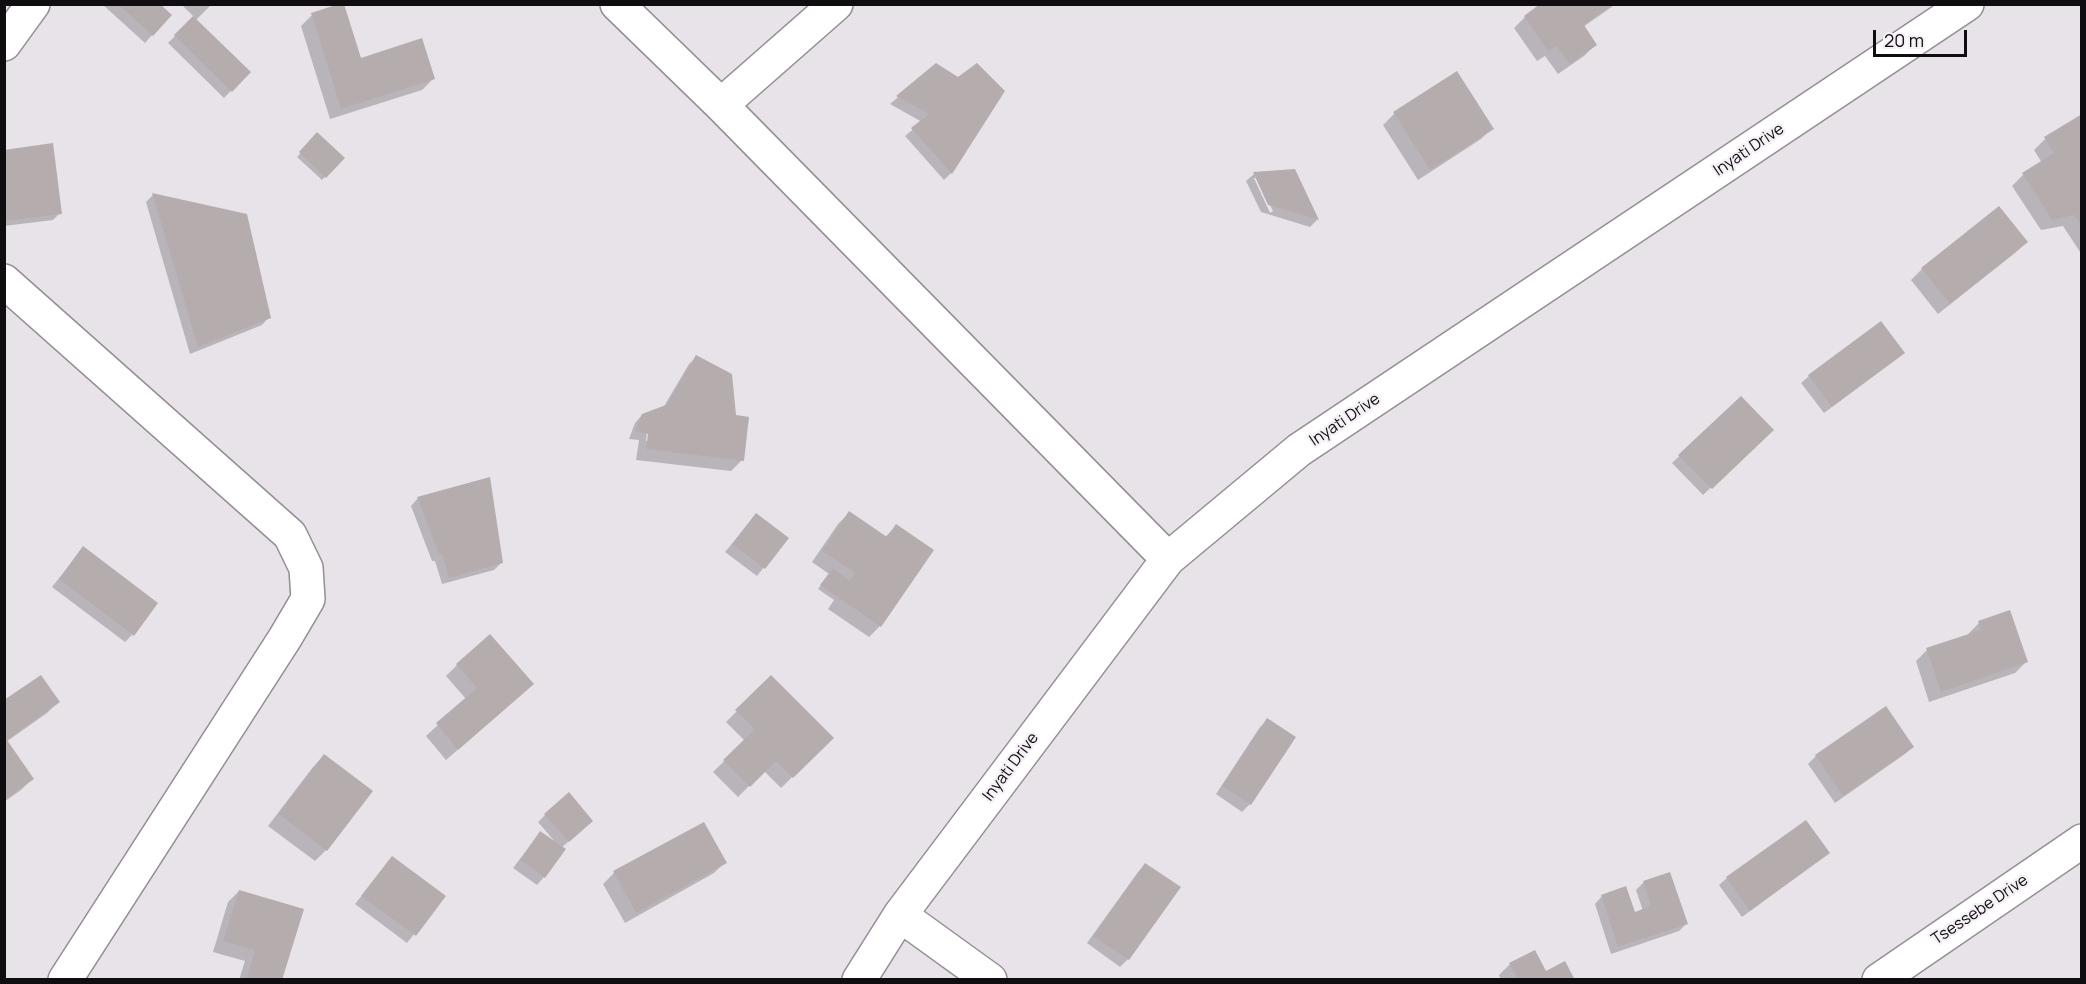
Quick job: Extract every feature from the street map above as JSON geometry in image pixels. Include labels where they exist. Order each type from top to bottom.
[{"type":"street","points":[[4,44],[33,4]]},
{"type":"street","points":[[617,4],[721,105],[1168,559]]},
{"type":"street","points":[[721,105],[836,4]]},
{"type":"street","name":"Inyati Drive","points":[[859,980],[900,915],[1168,559],[1299,450],[1967,4]]},
{"type":"street","points":[[4,281],[290,535],[306,568],[308,598],[285,638],[65,980]]},
{"type":"street","name":"Tsessebe Drive","points":[[1879,980],[2082,841]]},
{"type":"street","points":[[900,915],[990,980]]},
{"type":"building","points":[[118,4],[160,4],[172,15],[153,36]]},
{"type":"building","points":[[344,4],[361,58],[422,38],[435,79],[341,109],[311,13]]},
{"type":"building","points":[[1540,4],[1613,4],[1584,25],[1597,45],[1570,64],[1556,46],[1548,51],[1524,16]]},
{"type":"building","points":[[193,16],[251,72],[232,92],[174,35]]},
{"type":"building","points":[[936,63],[958,77],[977,63],[1005,91],[952,174],[911,128],[929,114],[896,96]]},
{"type":"building","points":[[1457,71],[1494,129],[1430,170],[1393,112]]},
{"type":"building","points":[[2082,114],[2082,227],[2074,215],[2052,220],[2022,173],[2054,153],[2044,137]]},
{"type":"building","points":[[317,132],[345,158],[326,178],[299,152]]},
{"type":"building","points":[[53,143],[62,214],[5,221],[4,150]]},
{"type":"building","points":[[1295,169],[1319,220],[1268,205],[1253,172]]},
{"type":"building","points":[[152,193],[247,214],[271,318],[198,347]]},
{"type":"building","points":[[1999,206],[2028,242],[1950,304],[1921,268]]},
{"type":"building","points":[[1881,321],[1905,353],[1832,407],[1808,375]]},
{"type":"building","points":[[696,355],[732,374],[736,415],[749,417],[744,461],[646,449],[648,434],[635,431],[642,414],[666,405]]},
{"type":"building","points":[[1741,396],[1774,430],[1712,489],[1678,455]]},
{"type":"building","points":[[490,477],[503,563],[449,578],[442,554],[439,554],[417,497]]},
{"type":"building","points":[[849,511],[887,537],[896,524],[934,550],[881,627],[820,585],[833,568],[850,581],[855,573],[822,551]]},
{"type":"building","points":[[756,513],[789,538],[765,569],[732,544]]},
{"type":"building","points":[[83,546],[158,603],[134,636],[59,579]]},
{"type":"building","points":[[2010,610],[2028,662],[1941,692],[1926,648],[1981,630],[1978,621]]},
{"type":"building","points":[[490,634],[534,684],[458,750],[436,723],[477,688],[456,664]]},
{"type":"building","points":[[41,675],[60,702],[7,740],[34,779],[4,800],[4,700]]},
{"type":"building","points":[[771,675],[834,738],[793,778],[776,761],[750,787],[723,760],[755,729],[735,710]]},
{"type":"building","points":[[1886,706],[1914,747],[1843,796],[1815,755]]},
{"type":"building","points":[[1267,718],[1296,737],[1251,805],[1222,786]]},
{"type":"building","points":[[324,754],[373,791],[327,851],[278,814]]},
{"type":"building","points":[[569,792],[593,821],[569,842],[544,814]]},
{"type":"building","points":[[1806,820],[1830,853],[1750,911],[1726,877]]},
{"type":"building","points":[[704,822],[727,863],[636,913],[613,871]]},
{"type":"building","points":[[540,831],[566,849],[545,878],[520,860]]},
{"type":"building","points":[[392,856],[446,896],[416,936],[361,896]]},
{"type":"building","points":[[1145,863],[1181,887],[1129,960],[1093,936]]},
{"type":"building","points":[[1670,872],[1688,924],[1618,947],[1601,895],[1626,886],[1635,912],[1651,906],[1643,881]]},
{"type":"building","points":[[239,890],[304,909],[282,980],[246,980],[255,950],[223,941]]},
{"type":"building","points":[[1535,950],[1546,971],[1565,961],[1575,980],[1518,980],[1509,963]]}]
